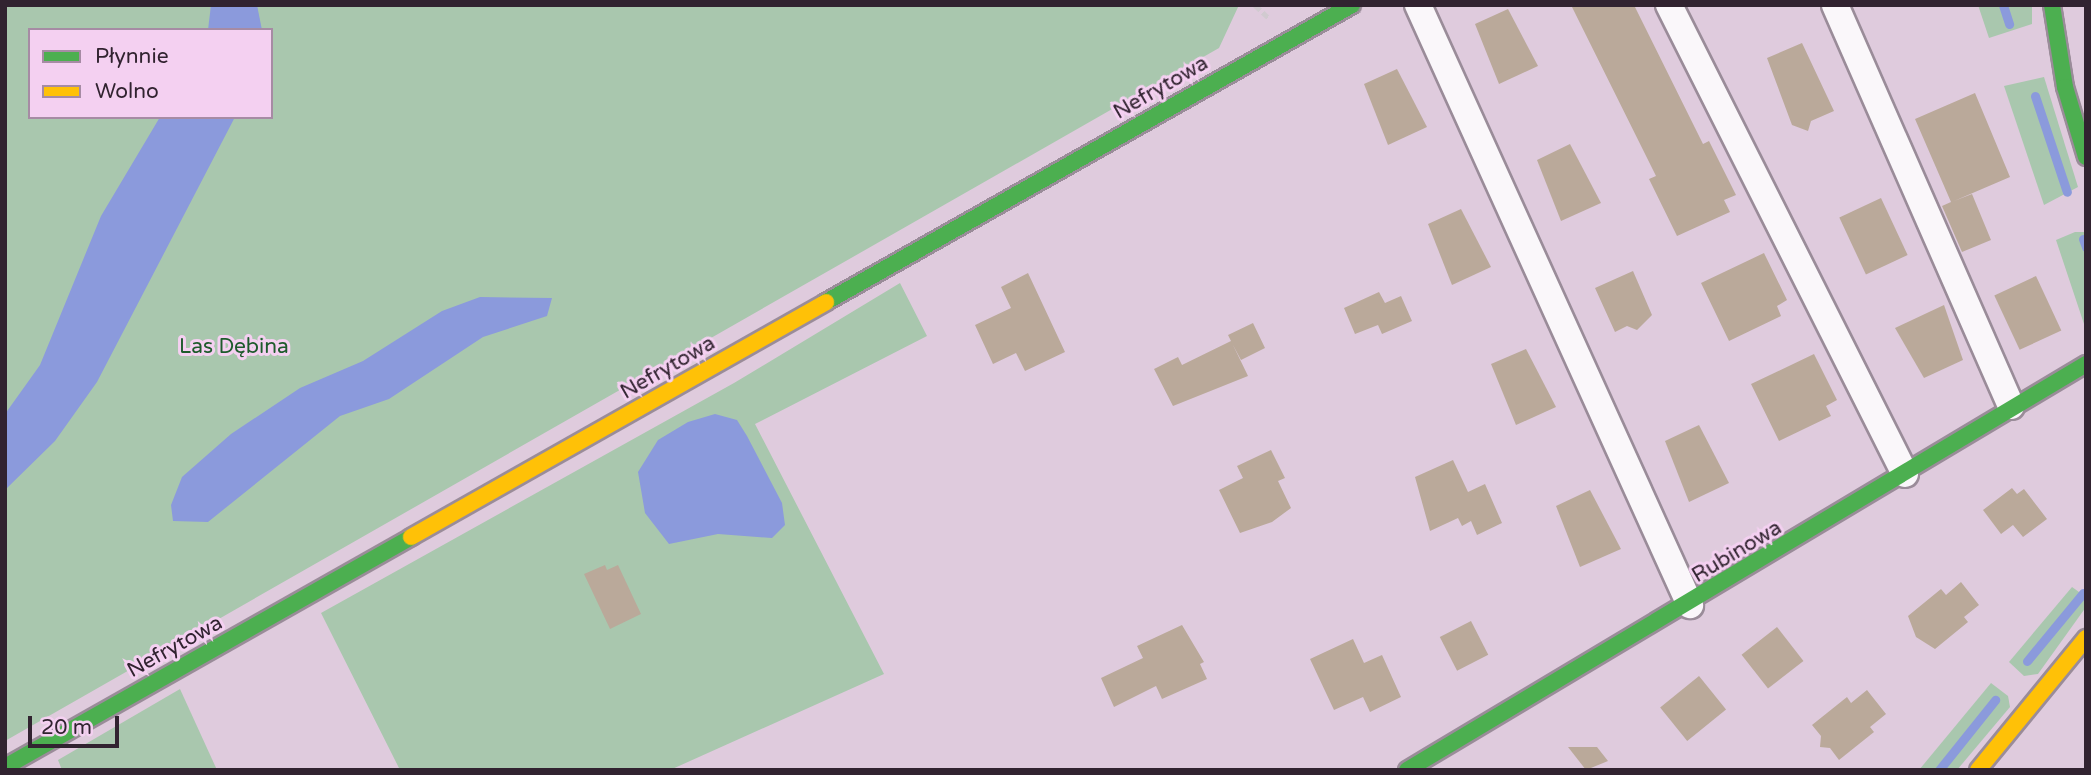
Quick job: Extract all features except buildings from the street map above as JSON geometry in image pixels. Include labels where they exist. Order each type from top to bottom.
[{"type":"street","name":"Nefrytowa","points":[[5,767],[1352,5]]},
{"type":"street","points":[[1418,5],[1690,605]]},
{"type":"street","points":[[1669,5],[1905,474]]},
{"type":"street","points":[[1835,5],[2011,406]]},
{"type":"street","points":[[2052,5],[2065,87],[2086,157]]},
{"type":"street","name":"Rubinowa","points":[[1407,770],[1690,605],[2011,406],[2086,364]]},
{"type":"street","points":[[1978,770],[2086,638]]},
{"type":"green space","name":"Las Dębina","points":[[5,5],[1239,5],[1219,48],[5,741]]},
{"type":"green space","points":[[1978,5],[2032,5],[2032,24],[1989,38]]},
{"type":"green space","points":[[2044,77],[2078,187],[2044,205],[2004,86]]},
{"type":"green space","points":[[2075,232],[2086,232],[2086,330],[2056,240]]},
{"type":"green space","points":[[900,283],[927,336],[755,424],[884,674],[670,770],[400,770],[321,613],[734,383]]},
{"type":"green space","points":[[2072,587],[2086,597],[2086,607],[2038,674],[2024,676],[2009,662]]},
{"type":"green space","points":[[1991,683],[2008,696],[2010,707],[1957,770],[1919,770]]},
{"type":"green space","points":[[180,689],[217,770],[62,770],[58,760]]},
{"type":"water","points":[[211,5],[257,5],[262,28],[208,28]]},
{"type":"water","points":[[159,119],[234,119],[97,382],[55,441],[5,490],[5,414],[40,365],[101,216]]},
{"type":"water","points":[[480,297],[552,298],[547,316],[483,337],[389,399],[340,416],[208,522],[173,521],[171,505],[182,477],[231,434],[300,388],[363,361],[442,311]]},
{"type":"water","points":[[715,414],[737,420],[782,503],[785,525],[772,538],[718,534],[669,544],[645,513],[638,472],[658,440],[688,422]]},
{"type":"waterway","points":[[2003,5],[2009,24]]},
{"type":"waterway","points":[[2035,96],[2067,192]]},
{"type":"waterway","points":[[2083,239],[2086,247]]},
{"type":"waterway","points":[[2027,661],[2083,593]]},
{"type":"waterway","points":[[1939,770],[1995,700]]},
{"type":"traffic: fast","points":[[826,302],[1352,5]]},
{"type":"traffic: fast","points":[[2052,5],[2065,87],[2086,157]]},
{"type":"traffic: fast","points":[[1407,770],[2086,364]]},
{"type":"traffic: fast","points":[[5,767],[411,537]]},
{"type":"traffic: slow","points":[[411,537],[826,302]]},
{"type":"traffic: slow","points":[[1978,770],[2086,638]]}]
